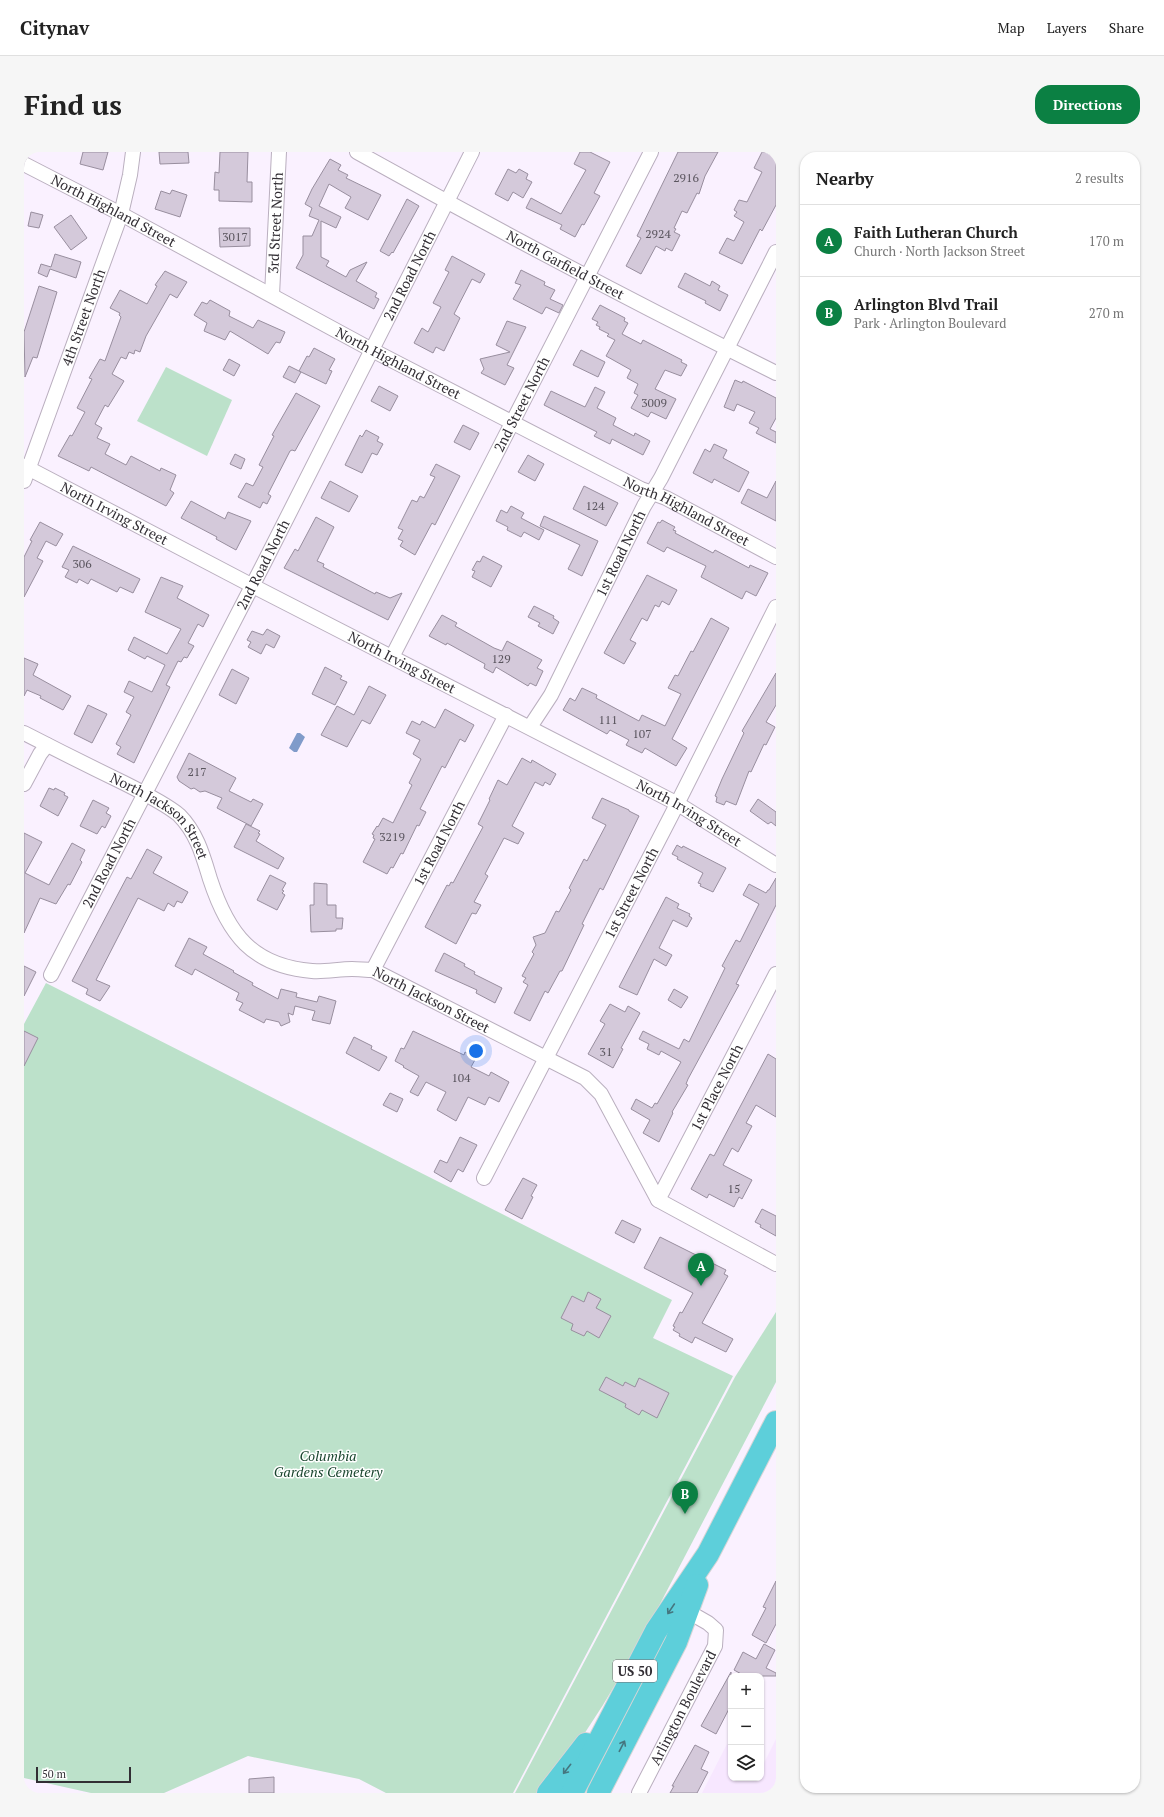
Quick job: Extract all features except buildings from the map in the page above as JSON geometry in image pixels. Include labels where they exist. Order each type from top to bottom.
[{"type":"highway","name":"US 50","points":[[572,1793],[656,1631],[708,1554],[776,1422]]},
{"type":"highway","name":"US 50","points":[[602,1787],[676,1642],[708,1554]]},
{"type":"highway","points":[[548,1793],[617,1705]]},
{"type":"street","name":"4th Street North","points":[[26,472],[121,214],[130,175],[133,152]]},
{"type":"street","name":"3rd Street North","points":[[272,295],[279,152]]},
{"type":"street","name":"North Garfield Street","points":[[357,152],[446,202],[588,277],[776,373]]},
{"type":"street","name":"2nd Road North","points":[[51,974],[143,793],[252,585],[472,152]]},
{"type":"street","name":"2nd Street North","points":[[392,657],[651,152]]},
{"type":"street","name":"North Highland Street","points":[[24,164],[121,214],[512,424],[641,489],[666,498],[776,557]]},
{"type":"street","name":"1st Road North","points":[[530,727],[551,695],[652,493],[776,252]]},
{"type":"street","name":"North Irving Street","points":[[26,472],[252,585],[678,804],[776,865]]},
{"type":"street","name":"1st Street North","points":[[484,1178],[678,804],[776,607]]},
{"type":"street","name":"1st Road North","points":[[373,970],[506,715]]},
{"type":"street","name":"North Jackson Street","points":[[24,733],[143,793],[178,814],[190,828],[198,842],[216,896],[227,920],[240,940],[262,958],[283,966],[313,971],[353,969],[373,970],[585,1078],[601,1094],[658,1200]]},
{"type":"street","points":[[24,784],[47,744]]},
{"type":"street","name":"1st Place North","points":[[658,1200],[776,974]]},
{"type":"street","points":[[658,1200],[776,1264]]},
{"type":"street","name":"Arlington Boulevard","points":[[639,1793],[715,1646],[716,1630],[708,1623],[687,1611]]},
{"type":"shaded area","points":[[776,1739],[776,1793],[702,1793],[727,1744],[728,1781],[764,1781],[764,1763]]},
{"type":"green space","points":[[166,367],[232,400],[207,456],[137,421]]},
{"type":"green space","name":"Columbia Gardens Cemetery","points":[[46,983],[672,1300],[653,1338],[733,1376],[513,1793],[386,1793],[359,1779],[248,1756],[164,1793],[91,1793],[24,1778],[24,1024]]},
{"type":"green space","points":[[776,1312],[776,1382],[638,1646],[603,1705],[575,1748],[541,1793],[515,1793],[735,1377]]},
{"type":"water","points":[[297,733],[300,733],[305,737],[297,752],[294,752],[289,748]]},
{"type":"place","name":"Faith Lutheran Church","points":[[701,1286]]},
{"type":"place","name":"Arlington Blvd Trail","points":[[685,1514]]}]
